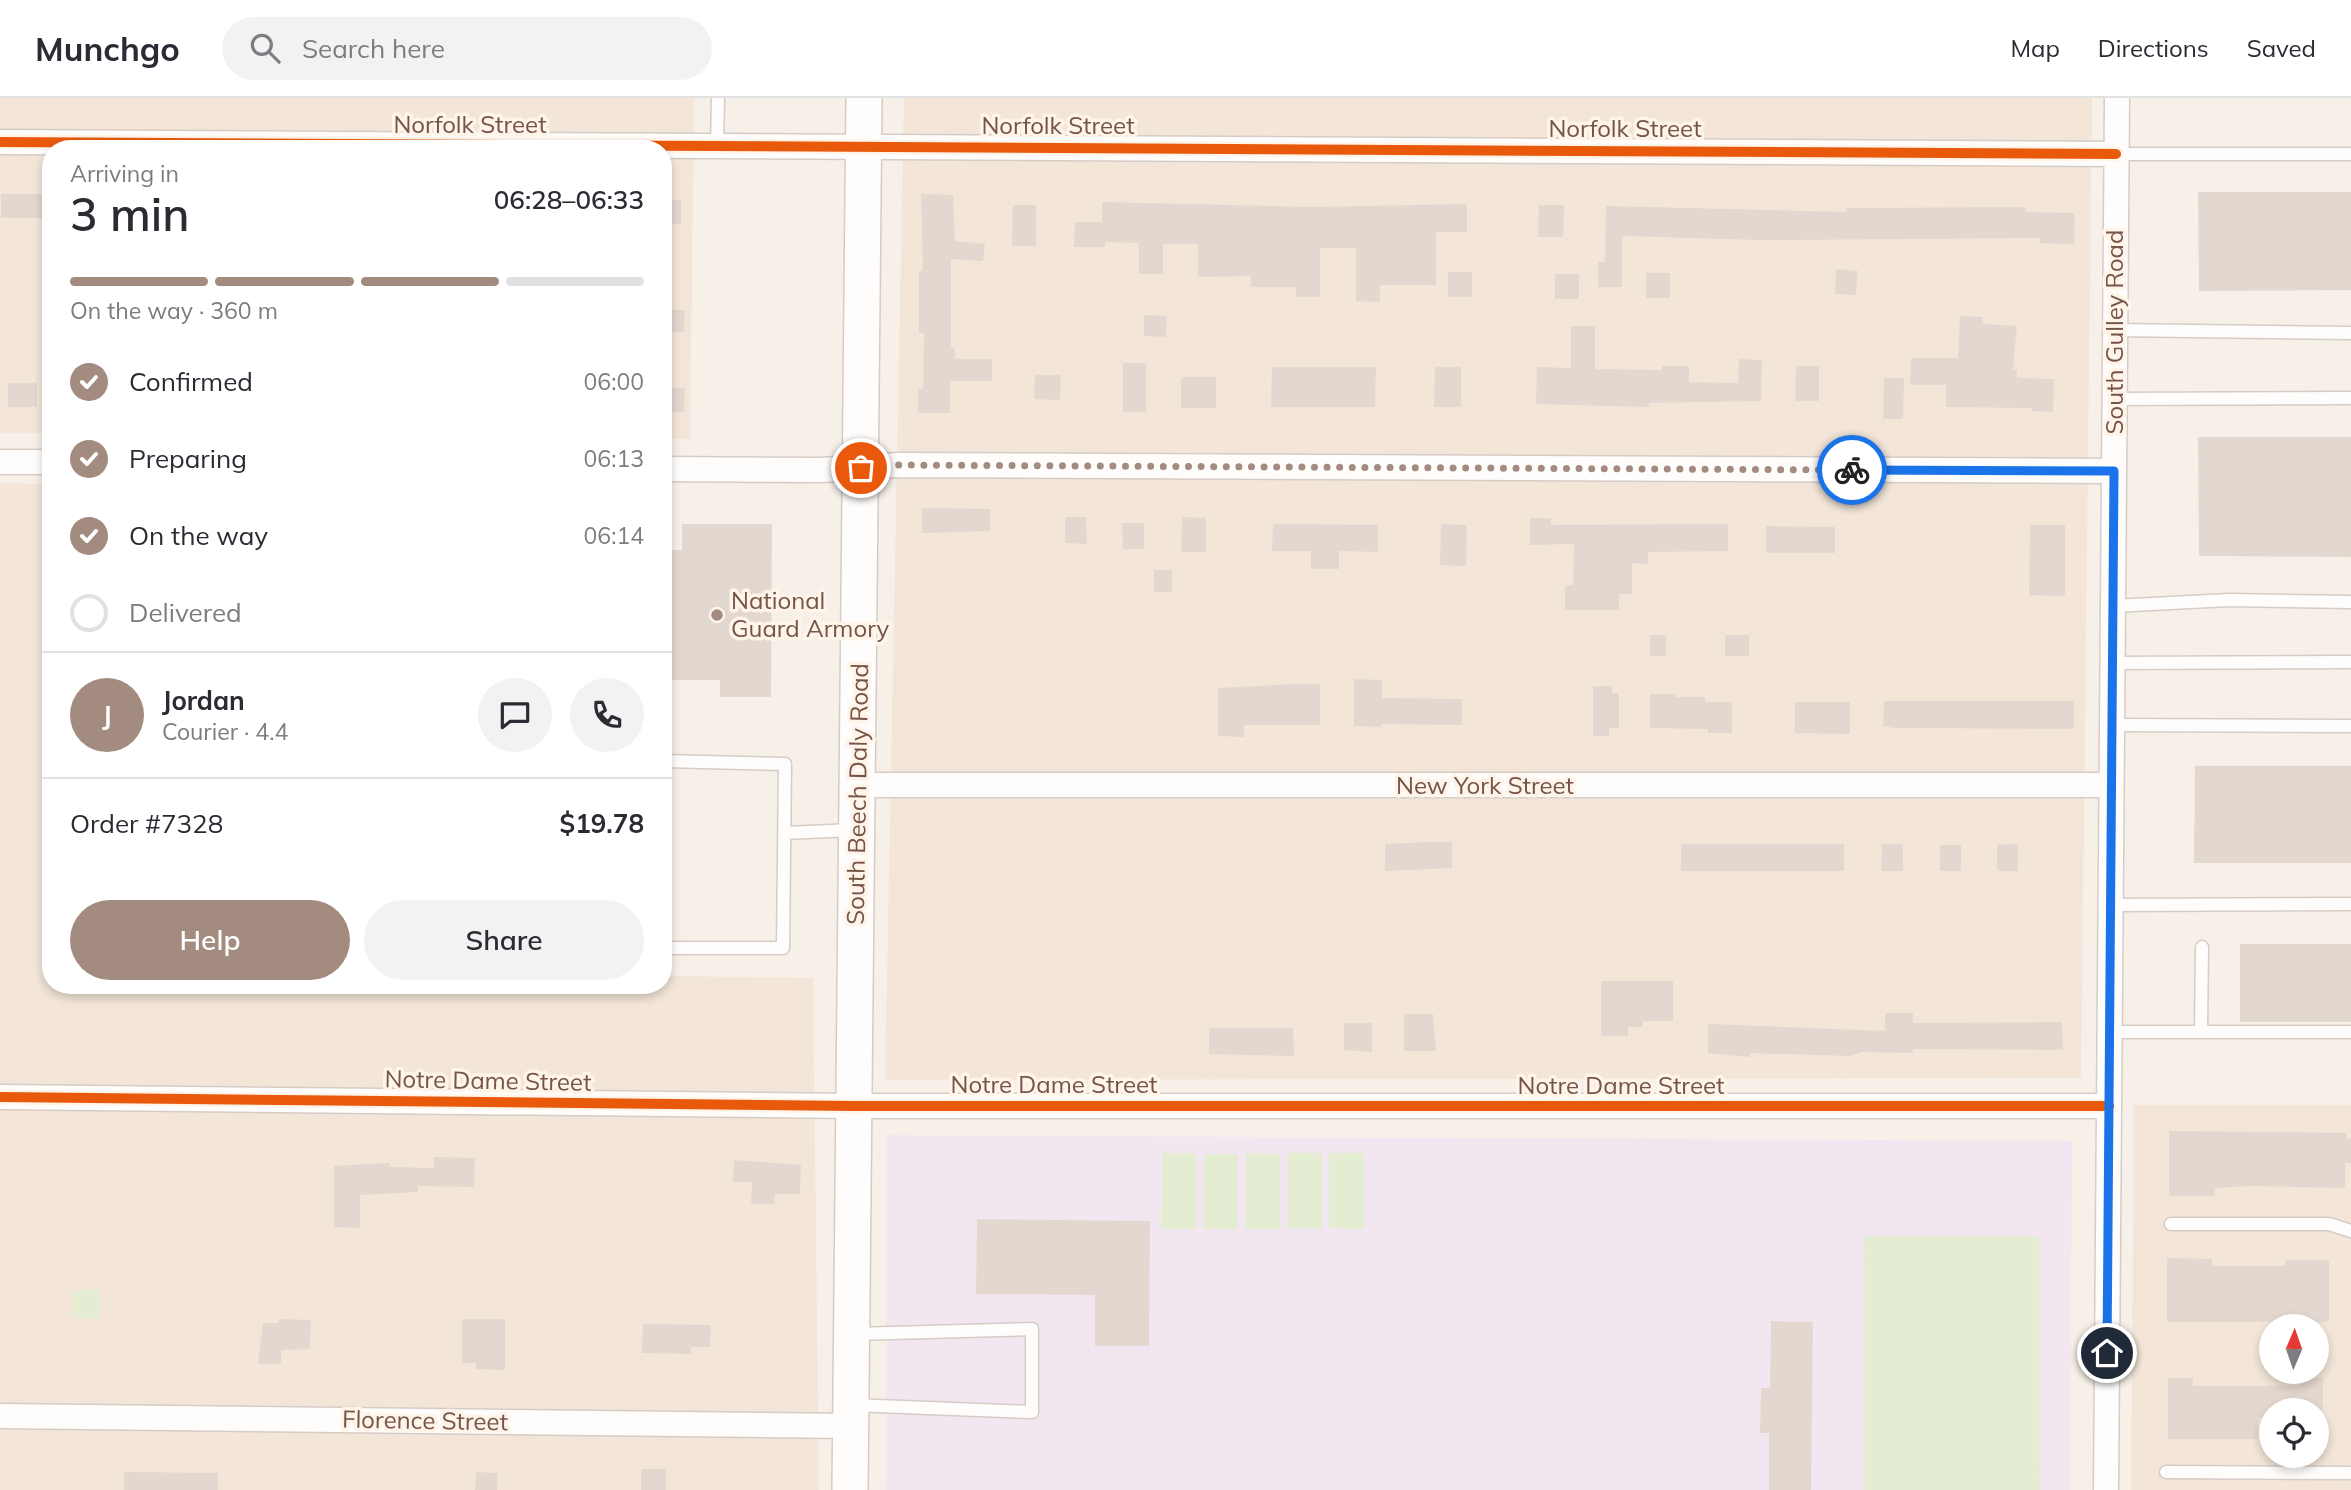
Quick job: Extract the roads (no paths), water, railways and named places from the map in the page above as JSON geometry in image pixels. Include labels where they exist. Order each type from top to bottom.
[{"type":"main road","name":"South Beech Daly Road","points":[[850,1490],[864,98]]},
{"type":"street","name":"South Gulley Road","points":[[2106,1490],[2116,98]]},
{"type":"street","name":"Norfolk Street","points":[[0,142],[42,142]]},
{"type":"street","name":"Norfolk Street","points":[[672,147],[2116,154]]},
{"type":"street","points":[[0,462],[42,462]]},
{"type":"street","points":[[672,469],[861,468],[899,465],[2114,471]]},
{"type":"street","name":"New York Street","points":[[858,785],[2111,785]]},
{"type":"street","name":"Notre Dame Street","points":[[0,1097],[854,1106],[2109,1106]]},
{"type":"street","name":"Florence Street","points":[[0,1416],[851,1416]]},
{"type":"lane","points":[[717,147],[718,98]]},
{"type":"lane","points":[[2116,154],[2351,154]]},
{"type":"lane","points":[[2115,330],[2351,333]]},
{"type":"lane","points":[[2114,398],[2351,398]]},
{"type":"lane","points":[[2113,606],[2229,600],[2351,602]]},
{"type":"lane","points":[[2112,663],[2351,662]]},
{"type":"lane","points":[[2112,725],[2351,726]]},
{"type":"lane","points":[[672,761],[785,764],[783,948],[672,948]]},
{"type":"lane","points":[[785,833],[857,830]]},
{"type":"lane","points":[[2110,905],[2351,904]]},
{"type":"lane","points":[[2201,1032],[2202,947]]},
{"type":"lane","points":[[2109,1032],[2351,1032]]},
{"type":"lane","points":[[2171,1224],[2329,1224],[2351,1231]]},
{"type":"lane","points":[[851,1416],[1032,1412],[1032,1329],[852,1334]]},
{"type":"lane","points":[[2166,1472],[2351,1473]]},
{"type":"place","name":"National Guard Armory","points":[[717,615]]}]
